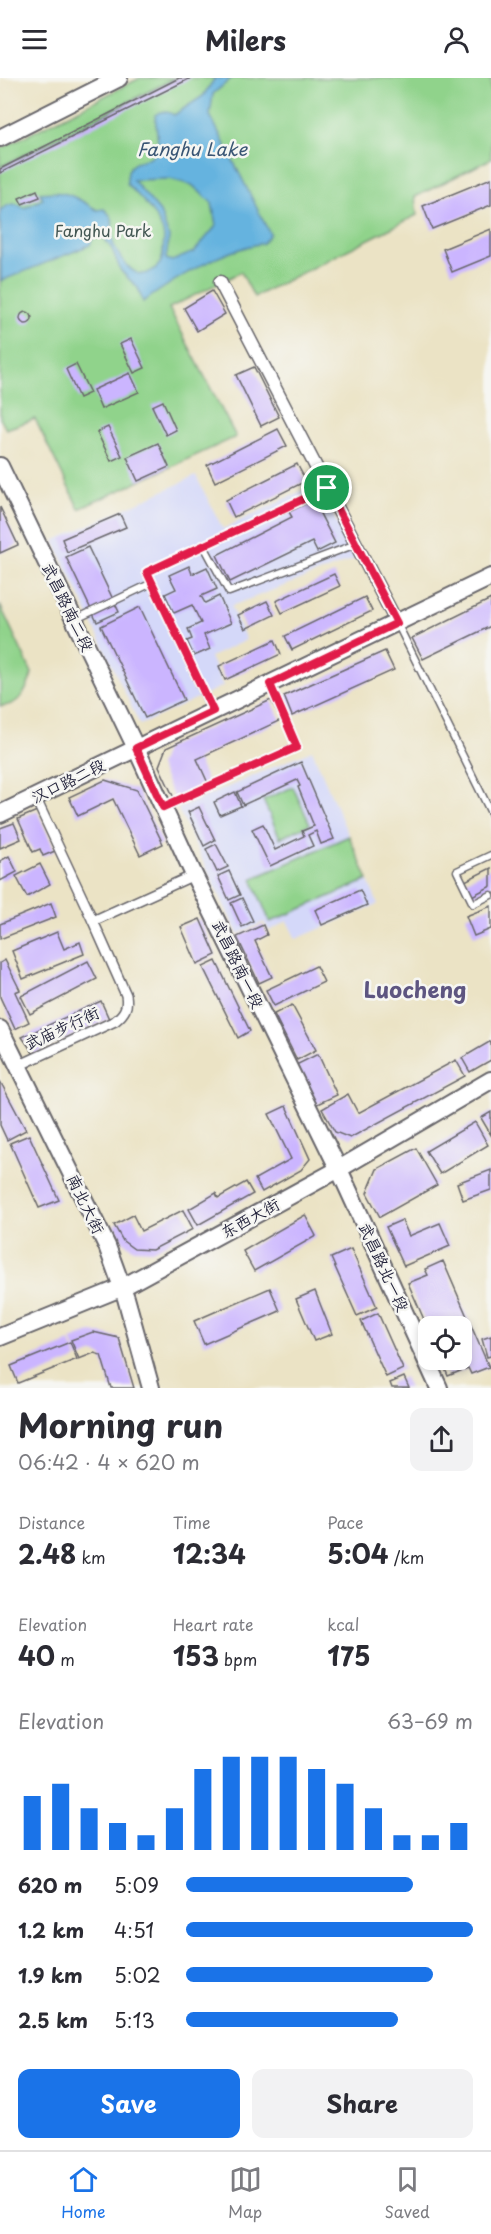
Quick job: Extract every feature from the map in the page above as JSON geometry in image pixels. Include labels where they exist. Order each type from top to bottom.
[{"type":"street","points":[[0,138],[119,78]]},
{"type":"street","points":[[220,282],[397,623]]},
{"type":"street","name":"武昌路南二段","points":[[0,466],[136,748]]},
{"type":"street","name":"汉口路二段","points":[[0,814],[491,577]]},
{"type":"street","name":"武昌路南一段","points":[[136,748],[194,875],[341,1173]]},
{"type":"street","name":"武庙步行街","points":[[18,1066],[115,1021],[124,1013],[128,1004],[126,994],[35,797]]},
{"type":"street","points":[[93,921],[194,875]]},
{"type":"street","name":"南北大街","points":[[0,1029],[107,1246],[125,1292],[151,1388]]},
{"type":"street","name":"东西大街","points":[[341,1173],[491,1080]]},
{"type":"street","name":"东西大街","points":[[0,1348],[125,1292],[491,1092]]},
{"type":"street","name":"武昌路北一段","points":[[341,1173],[439,1388]]},
{"type":"street","name":"东西大街","points":[[0,1337],[125,1292]]},
{"type":"lane","points":[[213,711],[147,572],[327,488]]},
{"type":"lane","points":[[204,546],[229,592],[356,544]]},
{"type":"lane","points":[[74,620],[152,583]]},
{"type":"lane","points":[[397,623],[491,813]]},
{"type":"lane","points":[[163,807],[297,747],[270,684]]},
{"type":"lane","points":[[491,855],[456,871],[472,904],[491,895]]},
{"type":"shaded area","points":[[196,476],[223,529],[317,483],[355,559],[231,606],[246,640],[210,657],[223,686],[140,725],[54,541]]},
{"type":"shaded area","points":[[312,750],[378,904],[296,939],[287,921],[269,931],[264,922],[238,934],[178,809]]},
{"type":"green space","points":[[140,78],[175,78],[0,167],[0,149]]},
{"type":"green space","name":"Fanghu Park","points":[[179,78],[491,78],[491,159],[415,197],[417,215],[254,297],[241,272],[169,308],[236,437],[79,509],[35,419],[6,429],[0,418],[0,169]]},
{"type":"green space","points":[[0,605],[32,673],[22,696],[7,706],[0,706]]},
{"type":"green space","points":[[293,787],[310,824],[280,838],[263,800]]},
{"type":"green space","points":[[349,836],[368,880],[270,922],[252,879]]},
{"type":"water","name":"Fanghu Lake","points":[[215,78],[232,78],[213,94],[210,115],[270,234],[263,243],[231,252],[200,266],[143,302],[138,288],[121,271],[112,249],[102,235],[92,239],[90,245],[1,281],[0,210],[12,204],[24,208],[43,199],[40,193],[49,192],[64,193],[97,210],[104,209],[112,220],[112,238],[115,248],[127,266],[142,274],[158,267],[163,254],[162,230],[150,209],[127,184],[127,175],[132,165],[159,151],[155,115],[164,112],[174,115],[203,96]],"holes":[[[170,179],[192,185],[212,203],[216,226],[194,252],[172,261],[166,259],[169,237],[160,212],[133,180]]]},
{"type":"building","points":[[179,78],[191,78],[0,173],[0,169]]},
{"type":"building","points":[[491,178],[491,205],[432,229],[423,206]]},
{"type":"building","points":[[37,190],[40,197],[22,204],[19,198]]},
{"type":"building","points":[[491,229],[491,256],[452,272],[443,249]]},
{"type":"building","points":[[212,291],[225,314],[197,331],[184,308]]},
{"type":"building","points":[[28,312],[31,313],[31,323],[24,324],[21,323],[20,316],[21,313]]},
{"type":"building","points":[[131,339],[145,368],[134,373],[120,344]]},
{"type":"building","points":[[76,364],[90,393],[79,398],[66,369]]},
{"type":"building","points":[[254,367],[279,417],[261,426],[236,375]]},
{"type":"building","points":[[130,373],[139,392],[101,409],[93,390]]},
{"type":"building","points":[[163,401],[176,430],[166,435],[152,406]]},
{"type":"building","points":[[108,427],[122,456],[111,461],[97,432]]},
{"type":"building","points":[[278,429],[287,446],[215,482],[207,465]]},
{"type":"building","points":[[158,443],[169,467],[138,481],[127,457]]},
{"type":"building","points":[[297,464],[306,481],[234,517],[226,500]]},
{"type":"building","points":[[313,500],[335,543],[317,552],[312,542],[230,582],[217,555],[292,517],[289,512]]},
{"type":"building","points":[[0,507],[18,545],[0,553]]},
{"type":"building","points":[[120,514],[126,527],[67,552],[62,539]]},
{"type":"building","points":[[88,547],[119,612],[97,622],[66,557]]},
{"type":"building","points":[[189,566],[192,574],[207,567],[217,589],[201,596],[205,603],[219,596],[231,623],[204,635],[210,649],[194,656],[187,641],[192,639],[188,629],[201,623],[192,605],[174,613],[165,594],[176,589],[169,575]]},
{"type":"building","points":[[334,574],[340,586],[282,613],[276,601]]},
{"type":"building","points":[[365,597],[372,611],[292,650],[285,636]]},
{"type":"building","points":[[491,599],[491,626],[423,659],[412,638]]},
{"type":"building","points":[[267,601],[274,615],[245,629],[238,615]]},
{"type":"building","points":[[140,607],[184,700],[145,718],[101,626]]},
{"type":"building","points":[[275,640],[281,654],[225,680],[219,666]]},
{"type":"building","points":[[385,651],[394,670],[292,716],[284,696]]},
{"type":"building","points":[[271,700],[281,720],[197,759],[208,783],[174,798],[159,766],[166,748]]},
{"type":"building","points":[[301,762],[334,839],[321,844],[316,831],[308,835],[313,846],[270,866],[252,829],[263,824],[275,850],[304,836],[302,831],[314,826],[298,787],[300,786],[297,780],[243,805],[237,792]]},
{"type":"building","points":[[105,780],[137,790],[163,844],[140,855],[113,799],[78,816],[69,797]]},
{"type":"building","points":[[235,792],[241,806],[220,815],[214,802]]},
{"type":"building","points":[[199,807],[215,840],[204,846],[188,812]]},
{"type":"building","points":[[37,811],[55,851],[43,856],[40,849],[33,852],[18,819]]},
{"type":"building","points":[[14,823],[21,839],[0,848],[0,828]]},
{"type":"building","points":[[216,844],[228,867],[217,872],[206,849]]},
{"type":"building","points":[[9,856],[17,872],[0,881],[0,861]]},
{"type":"building","points":[[40,864],[50,884],[27,897],[16,876]]},
{"type":"building","points":[[491,868],[491,886],[472,896],[465,881]]},
{"type":"building","points":[[229,871],[240,895],[229,900],[218,876]]},
{"type":"building","points":[[360,890],[367,905],[322,925],[315,910]]},
{"type":"building","points":[[242,898],[253,921],[242,927],[231,903]]},
{"type":"building","points":[[51,903],[56,917],[0,939],[0,924]]},
{"type":"building","points":[[491,906],[491,929],[474,936],[466,916]]},
{"type":"building","points":[[200,919],[216,955],[197,964],[181,927]]},
{"type":"building","points":[[263,925],[267,935],[255,941],[272,977],[259,983],[237,937]]},
{"type":"building","points":[[57,932],[64,949],[80,942],[84,954],[23,979],[12,951]]},
{"type":"building","points":[[5,960],[20,990],[15,992],[29,1022],[15,1029],[0,997],[0,963]]},
{"type":"building","points":[[88,961],[97,979],[30,1014],[21,996]]},
{"type":"building","points":[[216,961],[250,1031],[238,1038],[203,967]]},
{"type":"building","points":[[316,966],[324,982],[274,1006],[266,990]]},
{"type":"building","points":[[101,1001],[109,1019],[34,1054],[22,1037]]},
{"type":"building","points":[[292,1005],[316,1050],[297,1060],[274,1014]]},
{"type":"building","points":[[491,1041],[491,1060],[470,1072],[462,1058]]},
{"type":"building","points":[[318,1054],[337,1095],[315,1105],[296,1065]]},
{"type":"building","points":[[456,1060],[465,1076],[350,1138],[335,1132],[322,1109],[348,1094],[358,1113]]},
{"type":"building","points":[[0,1081],[26,1130],[7,1140],[0,1125]]},
{"type":"building","points":[[286,1106],[310,1159],[301,1170],[262,1192],[255,1179],[291,1159],[269,1114]]},
{"type":"building","points":[[491,1112],[491,1135],[481,1118]]},
{"type":"building","points":[[475,1122],[488,1145],[440,1174],[426,1151]]},
{"type":"building","points":[[29,1135],[59,1200],[39,1208],[10,1143]]},
{"type":"building","points":[[416,1148],[437,1185],[380,1217],[367,1193],[377,1169]]},
{"type":"building","points":[[491,1170],[491,1190],[463,1200],[457,1183]]},
{"type":"building","points":[[246,1182],[253,1194],[198,1225],[189,1209],[216,1193],[218,1198]]},
{"type":"building","points":[[183,1210],[193,1229],[152,1250],[134,1249],[123,1241],[114,1225],[133,1215],[141,1231]]},
{"type":"building","points":[[305,1215],[316,1236],[254,1271],[243,1251]]},
{"type":"building","points":[[402,1220],[409,1236],[440,1223],[450,1246],[404,1266],[386,1227]]},
{"type":"building","points":[[351,1249],[377,1307],[357,1316],[331,1258]]},
{"type":"building","points":[[443,1261],[467,1316],[422,1316],[408,1283],[428,1275],[425,1269]]},
{"type":"building","points":[[270,1288],[280,1311],[204,1344],[194,1321]]},
{"type":"building","points":[[315,1291],[332,1334],[314,1341],[296,1299]]},
{"type":"building","points":[[378,1313],[403,1369],[386,1377],[361,1321]]},
{"type":"building","points":[[472,1328],[489,1367],[471,1374],[469,1370],[472,1370]]},
{"type":"building","points":[[93,1332],[119,1338],[134,1388],[111,1388],[101,1355],[94,1353],[79,1359],[71,1340]]},
{"type":"building","points":[[491,1336],[491,1356],[487,1357],[482,1339]]},
{"type":"building","points":[[70,1342],[77,1359],[18,1383],[11,1366]]},
{"type":"building","points":[[446,1370],[463,1370],[448,1376]]},
{"type":"building","points":[[404,1377],[409,1388],[392,1388],[390,1383]]},
{"type":"district","name":"Luocheng","points":[[415,990]]},
{"type":"route","points":[[327,488],[397,623],[270,684],[297,747],[163,807],[136,748],[213,711],[147,572],[327,488]]}]
